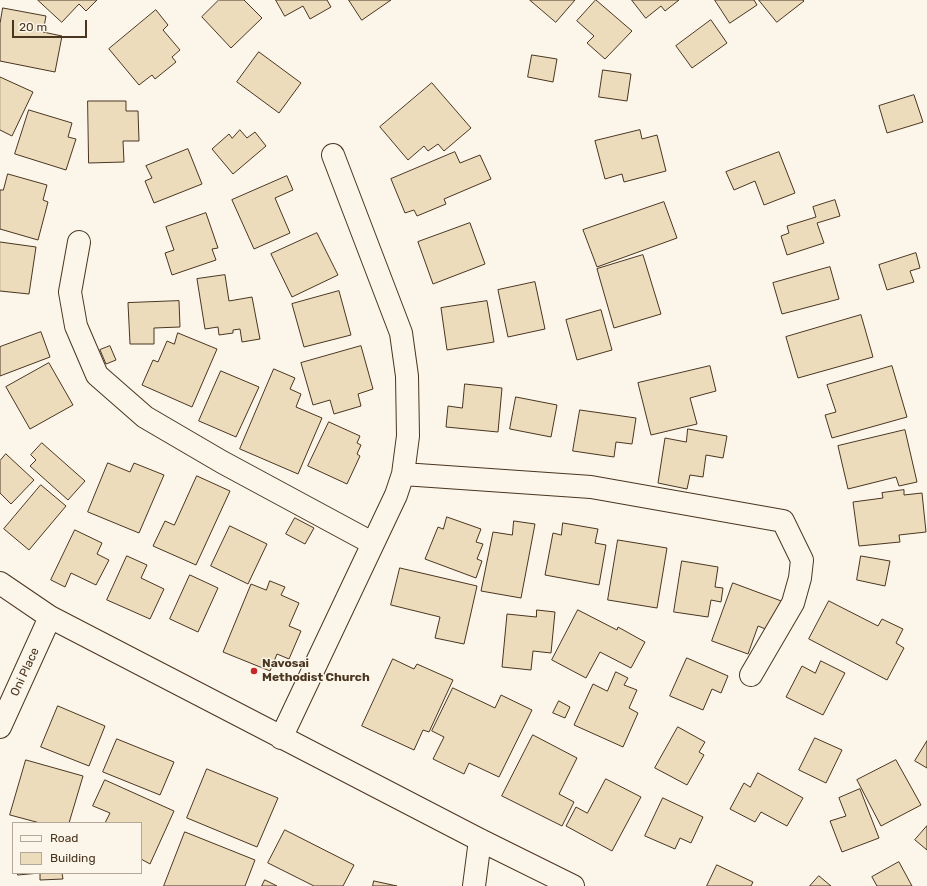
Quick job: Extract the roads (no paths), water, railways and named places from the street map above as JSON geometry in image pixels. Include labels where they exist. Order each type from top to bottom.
[{"type":"street","points":[[281,738],[396,495],[403,474],[408,436],[407,376],[401,333],[333,155]]},
{"type":"street","points":[[79,242],[70,292],[76,326],[97,375],[145,417],[222,462],[372,543]]},
{"type":"street","points":[[403,474],[591,487],[784,521],[802,560],[800,578],[793,603],[751,675]]},
{"type":"street","points":[[0,583],[50,617],[281,738],[573,886]]},
{"type":"street","name":"Oni Place","points":[[0,727],[50,617]]},
{"type":"street","points":[[474,886],[480,840]]},
{"type":"place","name":"Navosai Methodist Church","points":[[254,671]]}]
